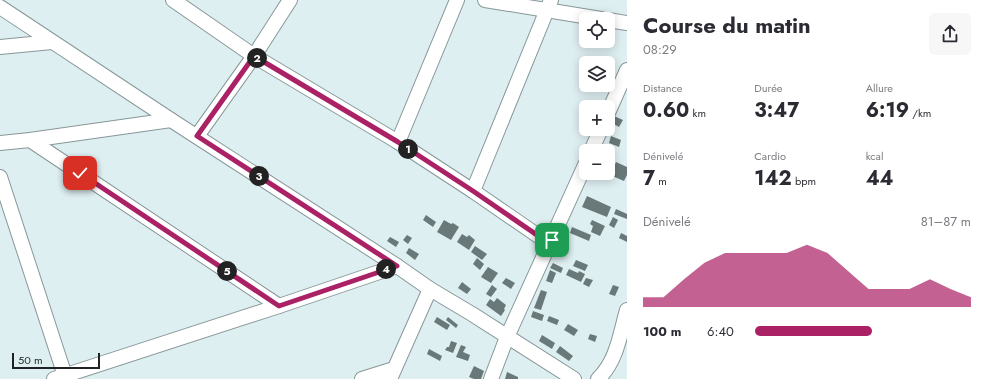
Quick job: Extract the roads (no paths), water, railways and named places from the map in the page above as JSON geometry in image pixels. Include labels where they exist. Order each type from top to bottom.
[{"type":"street","points":[[173,0],[254,56],[398,142],[550,244]]},
{"type":"street","points":[[197,136],[254,56],[290,0]]},
{"type":"street","points":[[398,142],[457,0]]},
{"type":"street","points":[[485,0],[549,5],[579,13]]},
{"type":"street","points":[[473,191],[549,5]]},
{"type":"street","points":[[0,7],[430,289],[574,379]]},
{"type":"street","points":[[615,21],[627,23]]},
{"type":"street","points":[[0,47],[52,42]]},
{"type":"street","points":[[614,100],[627,70]]},
{"type":"street","points":[[0,143],[171,120]]},
{"type":"street","points":[[30,140],[279,306]]},
{"type":"street","points":[[0,177],[62,378],[397,266]]},
{"type":"street","points":[[491,379],[507,337],[579,179]]},
{"type":"street","points":[[362,379],[392,374],[430,289]]},
{"type":"street","points":[[598,379],[608,368],[616,350],[627,310]]}]
